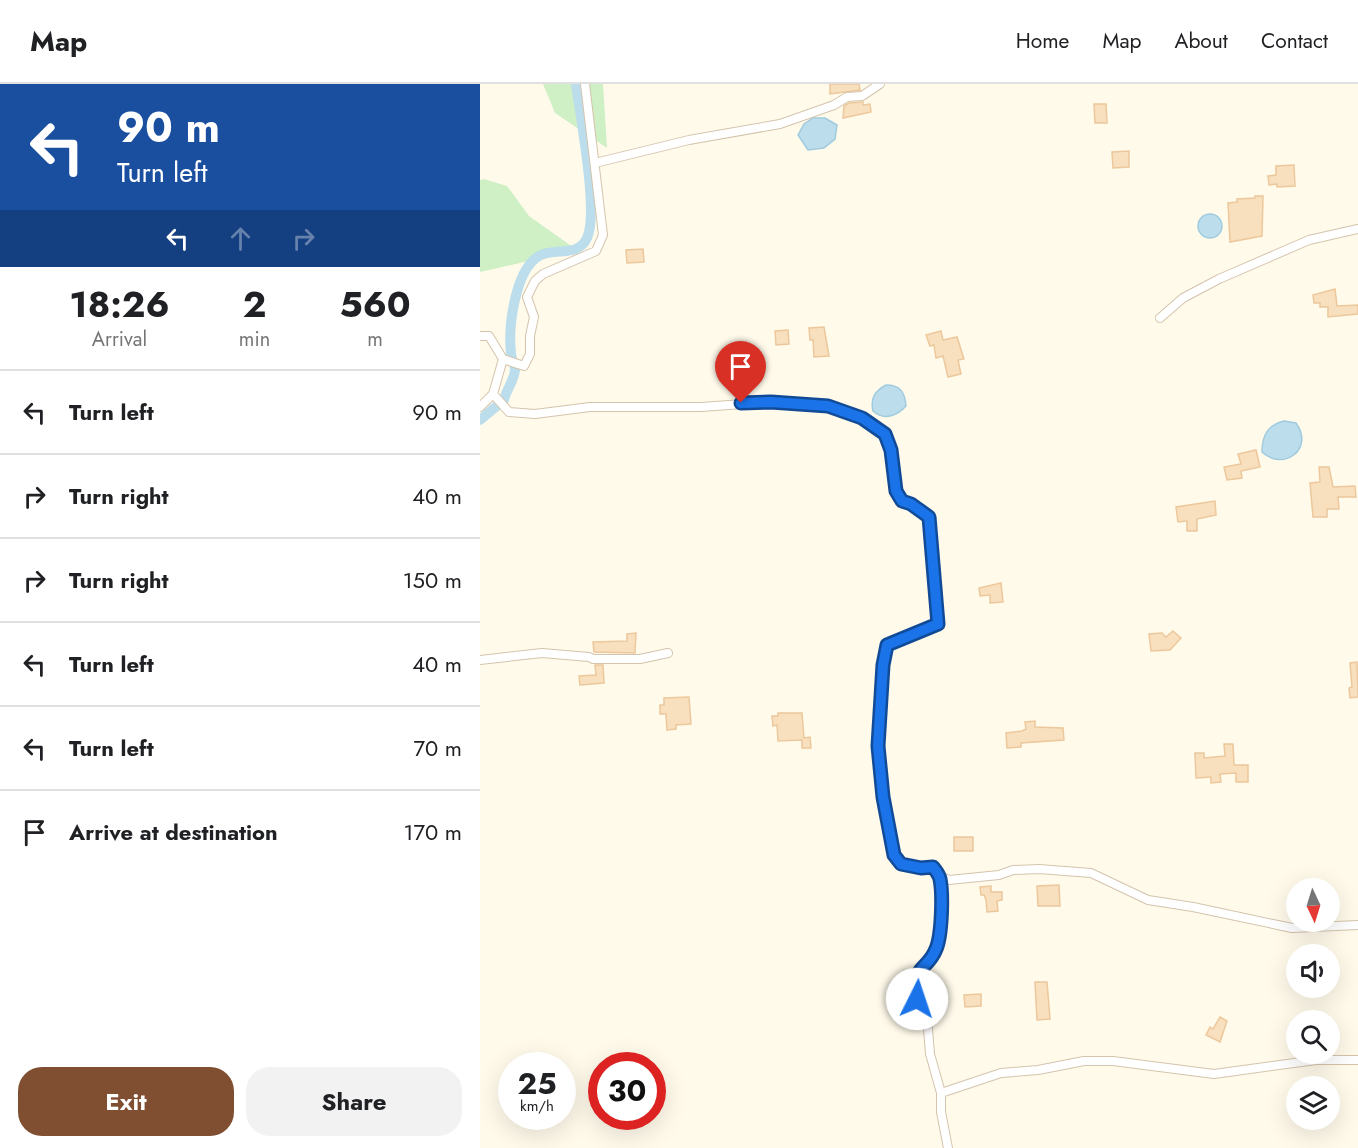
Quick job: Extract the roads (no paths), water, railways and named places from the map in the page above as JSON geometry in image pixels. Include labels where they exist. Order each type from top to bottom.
[{"type":"street","points":[[503,359],[524,366],[530,354],[530,336],[534,317],[527,297],[536,281],[543,274],[596,251],[603,235],[585,84]]},
{"type":"street","points":[[595,163],[689,140],[780,124],[834,105],[847,97],[862,96],[880,84]]},
{"type":"street","points":[[1160,318],[1183,298],[1219,279],[1309,240],[1358,229]]},
{"type":"street","points":[[480,336],[489,336],[498,347],[503,359],[493,394],[480,407]]},
{"type":"street","points":[[493,394],[509,412],[535,414],[590,406],[701,407],[771,402],[828,406],[862,418],[885,434],[891,450],[896,491],[902,501],[911,504],[929,517],[938,624],[887,645],[883,665],[879,720],[883,797],[894,855],[901,864],[921,868],[933,867],[940,876],[949,880],[999,875],[1013,870],[1039,869],[1090,873],[1148,900],[1193,906],[1292,928],[1358,925]]},
{"type":"street","points":[[480,660],[542,653],[593,659],[640,659],[668,652]]},
{"type":"street","points":[[940,876],[940,936],[935,953],[918,971],[914,986],[917,999],[927,1016],[930,1054],[941,1093],[941,1112],[948,1148]]},
{"type":"street","points":[[941,1093],[1001,1073],[1038,1070],[1084,1061],[1123,1062],[1214,1074],[1316,1060],[1358,1060]]},
{"type":"water","points":[[813,118],[825,118],[837,125],[835,139],[824,148],[808,150],[798,135],[804,124]]},
{"type":"water","points":[[1210,214],[1219,217],[1222,226],[1219,235],[1210,238],[1201,235],[1198,226],[1201,217]]},
{"type":"water","points":[[886,385],[899,388],[905,397],[906,406],[895,415],[882,416],[873,411],[872,402],[876,392]]},
{"type":"water","points":[[1284,421],[1296,423],[1302,441],[1299,449],[1287,458],[1279,460],[1270,458],[1262,452],[1263,441],[1270,428]]},
{"type":"waterway","points":[[480,420],[504,400],[512,382],[515,368],[510,342],[512,315],[524,273],[539,256],[578,248],[587,238],[591,208],[590,186],[576,84]]}]
